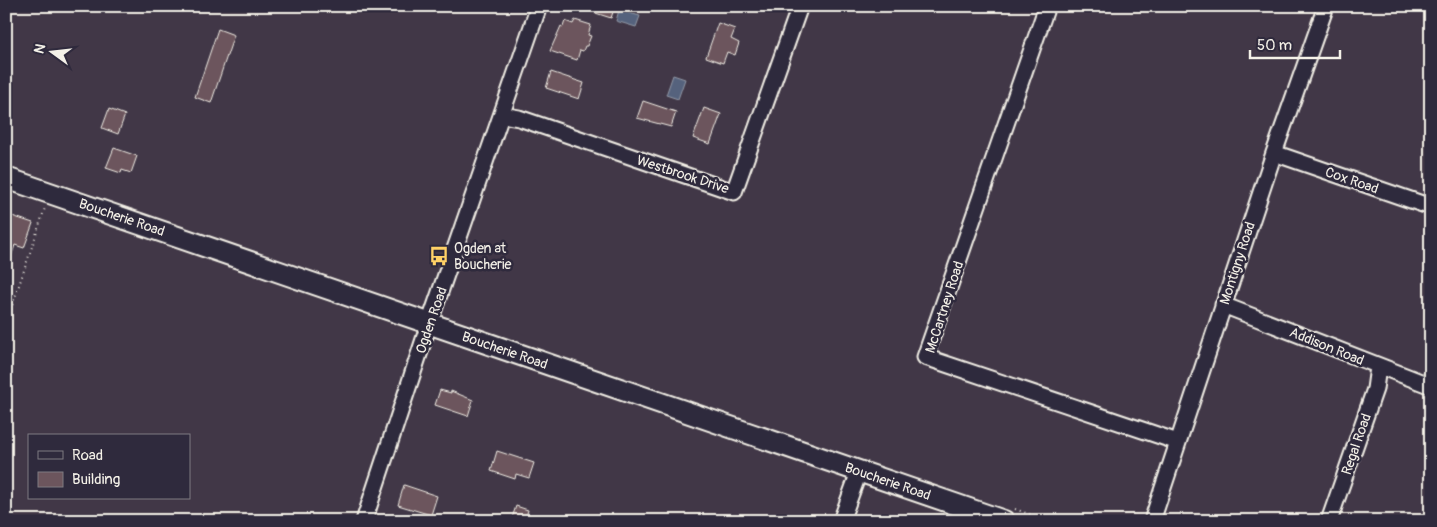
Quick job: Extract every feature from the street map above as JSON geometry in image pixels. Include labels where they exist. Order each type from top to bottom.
[{"type":"main road","name":"Boucherie Road","points":[[6,178],[1004,521]]},
{"type":"street","name":"Ogden Road","points":[[364,521],[429,324],[539,6]]},
{"type":"street","name":"Westbrook Drive","points":[[502,115],[519,118],[734,192],[800,6]]},
{"type":"street","name":"McCartney Road","points":[[1047,6],[925,356],[1178,442]]},
{"type":"street","name":"Montigny Road","points":[[1152,521],[1274,152],[1326,6]]},
{"type":"street","name":"Cox Road","points":[[1274,152],[1431,207]]},
{"type":"street","name":"Addison Road","points":[[1223,305],[1431,386]]},
{"type":"street","name":"Regal Road","points":[[1329,521],[1375,389],[1378,366]]},
{"type":"street","points":[[841,521],[859,472]]},
{"type":"path","points":[[6,324],[50,193]]},
{"type":"water","points":[[619,10],[640,16],[636,27],[616,21]]},
{"type":"water","points":[[673,75],[685,79],[678,99],[666,95]]},
{"type":"building","points":[[580,6],[615,6],[611,18],[580,8]]},
{"type":"building","points":[[575,20],[591,25],[588,35],[591,36],[587,46],[585,46],[583,51],[580,50],[577,60],[550,51],[565,21],[573,24]]},
{"type":"building","points":[[718,23],[735,29],[731,39],[739,43],[735,55],[727,52],[723,63],[706,57]]},
{"type":"building","points":[[218,29],[234,35],[211,103],[195,97]]},
{"type":"building","points":[[551,72],[584,83],[579,99],[546,88]]},
{"type":"building","points":[[643,101],[676,112],[671,127],[637,118]]},
{"type":"building","points":[[704,108],[721,114],[710,144],[693,138]]},
{"type":"building","points":[[109,109],[125,115],[118,134],[102,128]]},
{"type":"building","points":[[114,148],[137,156],[131,173],[122,170],[121,173],[106,168]]},
{"type":"building","points":[[6,214],[33,223],[24,248],[15,245],[8,266],[6,266]]},
{"type":"building","points":[[440,390],[451,393],[451,391],[473,400],[468,416],[435,405]]},
{"type":"building","points":[[497,451],[534,463],[529,478],[516,474],[515,479],[491,471]]},
{"type":"building","points":[[404,485],[437,496],[431,515],[398,505]]},
{"type":"building","points":[[516,506],[528,510],[525,521],[511,521]]},
{"type":"place","name":"Ogden at Boucherie","points":[[439,256]]}]
